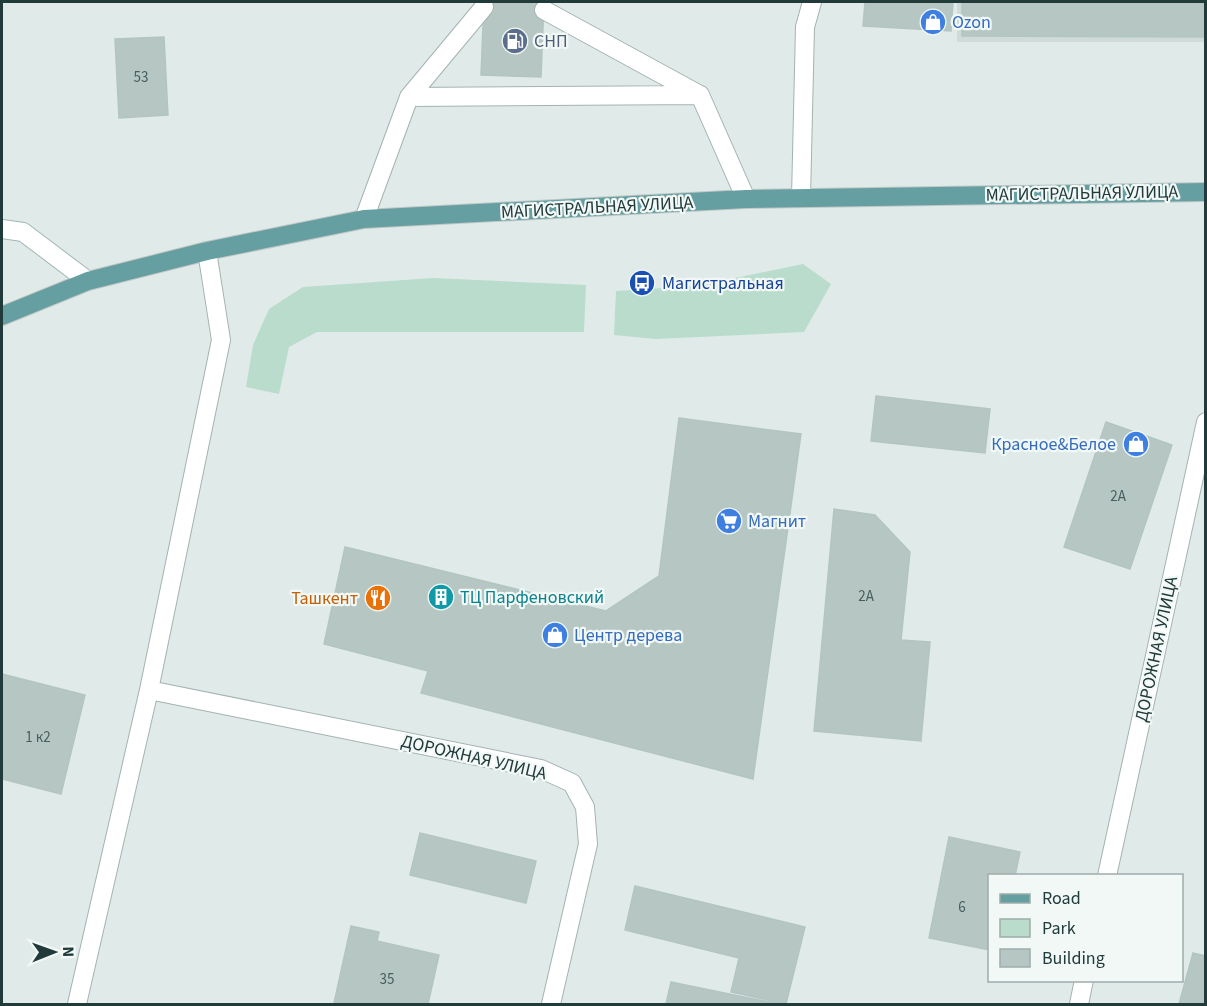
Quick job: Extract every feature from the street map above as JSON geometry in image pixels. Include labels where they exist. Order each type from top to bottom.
[{"type":"main road","name":"МАГИСТРАЛЬНАЯ УЛИЦА","points":[[2,316],[88,281],[207,251],[364,219],[746,199],[1206,192]]},
{"type":"street","points":[[801,198],[804,27],[812,2]]},
{"type":"street","points":[[364,219],[409,98],[484,7]]},
{"type":"street","points":[[544,10],[700,95],[746,199]]},
{"type":"street","points":[[409,98],[700,95]]},
{"type":"street","points":[[2,229],[23,232],[88,281]]},
{"type":"street","points":[[76,1005],[149,690],[221,340],[207,251]]},
{"type":"street","name":"ДОРОЖНАЯ УЛИЦА","points":[[1107,874],[1206,422]]},
{"type":"street","name":"ДОРОЖНАЯ УЛИЦА","points":[[149,690],[541,769],[572,783],[585,807],[588,844],[551,1005]]},
{"type":"street","points":[[1079,1005],[1084,982]]},
{"type":"shaded area","points":[[957,2],[1205,2],[1205,42],[957,42]]},
{"type":"green space","points":[[803,264],[831,284],[804,332],[656,339],[614,335],[616,291],[696,286]]},
{"type":"green space","points":[[433,278],[586,285],[584,332],[317,332],[289,347],[279,394],[246,387],[253,345],[269,309],[303,287]]},
{"type":"building","points":[[484,2],[544,2],[541,77],[481,75]]},
{"type":"building","points":[[865,2],[953,2],[951,31],[863,26]]},
{"type":"building","points":[[962,2],[1206,2],[1206,37],[962,36]]},
{"type":"building","points":[[164,37],[168,115],[119,118],[115,39]]},
{"type":"building","points":[[876,396],[990,409],[985,453],[871,441]]},
{"type":"building","name":"ТЦ Парфеновский","points":[[679,418],[801,434],[753,779],[421,693],[428,671],[324,644],[345,547],[606,611],[659,576]]},
{"type":"building","points":[[1106,422],[1172,445],[1130,569],[1064,547]]},
{"type":"building","points":[[834,509],[875,515],[910,552],[901,640],[930,642],[921,741],[814,731]]},
{"type":"building","points":[[2,674],[85,695],[61,794],[2,779]]},
{"type":"building","points":[[420,833],[536,861],[526,903],[410,875]]},
{"type":"building","points":[[949,837],[1020,852],[1015,874],[988,874],[988,950],[929,938]]},
{"type":"building","points":[[635,886],[805,927],[786,1004],[731,992],[739,958],[625,930]]},
{"type":"building","points":[[351,926],[379,932],[377,941],[439,955],[428,1004],[334,1003]]},
{"type":"building","points":[[1193,953],[1206,956],[1206,1004],[1179,1004]]},
{"type":"building","points":[[671,982],[744,997],[779,1004],[666,1004]]},
{"type":"place","name":"Ozon","points":[[933,22]]},
{"type":"place","name":"СНП","points":[[515,41]]},
{"type":"place","name":"Магистральная","points":[[642,283]]},
{"type":"place","name":"Красное&Белое","points":[[1136,444]]},
{"type":"place","name":"Магнит","points":[[729,521]]},
{"type":"place","name":"ТЦ Парфеновский","points":[[441,597]]},
{"type":"place","name":"Ташкент","points":[[378,598]]},
{"type":"place","name":"Центр дерева","points":[[555,635]]}]
